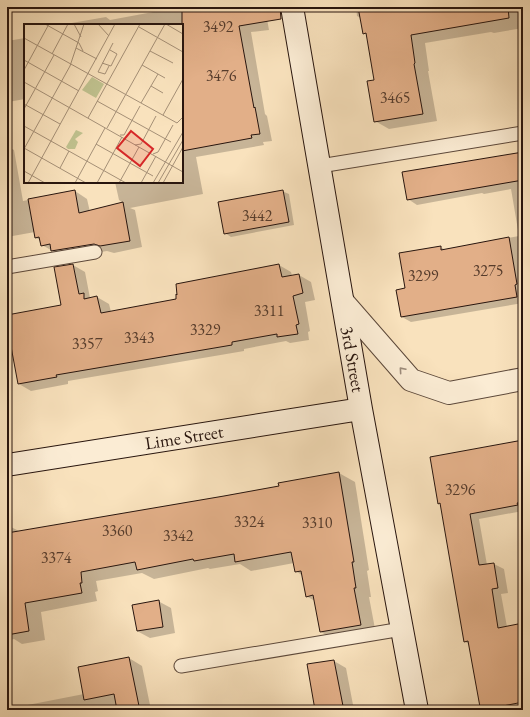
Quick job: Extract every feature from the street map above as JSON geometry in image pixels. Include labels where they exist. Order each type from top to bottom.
[{"type":"main road","name":"3rd Street","points":[[292,7],[361,409],[418,710]]},
{"type":"main road","points":[[343,302],[411,380],[449,393],[523,379]]},
{"type":"main road","name":"Lime Street","points":[[7,465],[361,409]]},
{"type":"lane","points":[[320,166],[523,133]]},
{"type":"lane","points":[[7,267],[95,252]]},
{"type":"lane","points":[[182,666],[402,629]]},
{"type":"building","points":[[182,7],[280,7],[281,19],[239,26],[260,134],[251,135],[252,138],[183,151]]},
{"type":"building","points":[[358,7],[508,7],[509,18],[411,35],[414,64],[423,114],[374,122],[367,81],[374,80],[366,33],[363,34]]},
{"type":"building","points":[[523,152],[523,180],[407,200],[402,172]]},
{"type":"building","points":[[75,190],[79,213],[123,202],[130,241],[100,246],[94,244],[51,251],[50,244],[41,246],[39,237],[35,238],[28,199]]},
{"type":"building","points":[[283,190],[289,222],[224,234],[218,202]]},
{"type":"building","points":[[509,237],[517,284],[515,285],[517,297],[401,317],[396,290],[405,288],[399,253],[441,246],[441,250]]},
{"type":"building","points":[[73,264],[79,294],[84,293],[84,299],[97,296],[101,313],[176,299],[176,284],[279,264],[282,277],[299,274],[303,293],[293,296],[299,324],[296,325],[298,334],[277,337],[277,334],[232,342],[232,345],[56,375],[57,377],[18,384],[7,325],[7,315],[61,305],[54,267]]},
{"type":"building","points":[[523,440],[523,502],[517,503],[518,505],[470,514],[479,565],[494,563],[498,588],[492,589],[498,628],[523,623],[523,702],[488,709],[487,706],[480,707],[468,641],[464,642],[440,503],[438,504],[430,457]]},
{"type":"building","points":[[339,472],[354,562],[352,562],[356,588],[354,588],[361,625],[320,632],[313,595],[306,597],[301,571],[295,572],[291,552],[235,562],[234,554],[194,561],[193,559],[137,570],[135,562],[81,572],[82,583],[80,583],[82,593],[25,603],[29,631],[7,635],[7,533],[279,486],[278,483]]},
{"type":"building","points":[[159,600],[163,627],[137,631],[132,605]]},
{"type":"building","points":[[129,657],[139,706],[117,710],[114,694],[84,700],[78,667]]},
{"type":"building","points":[[334,660],[343,706],[315,710],[307,664]]}]
